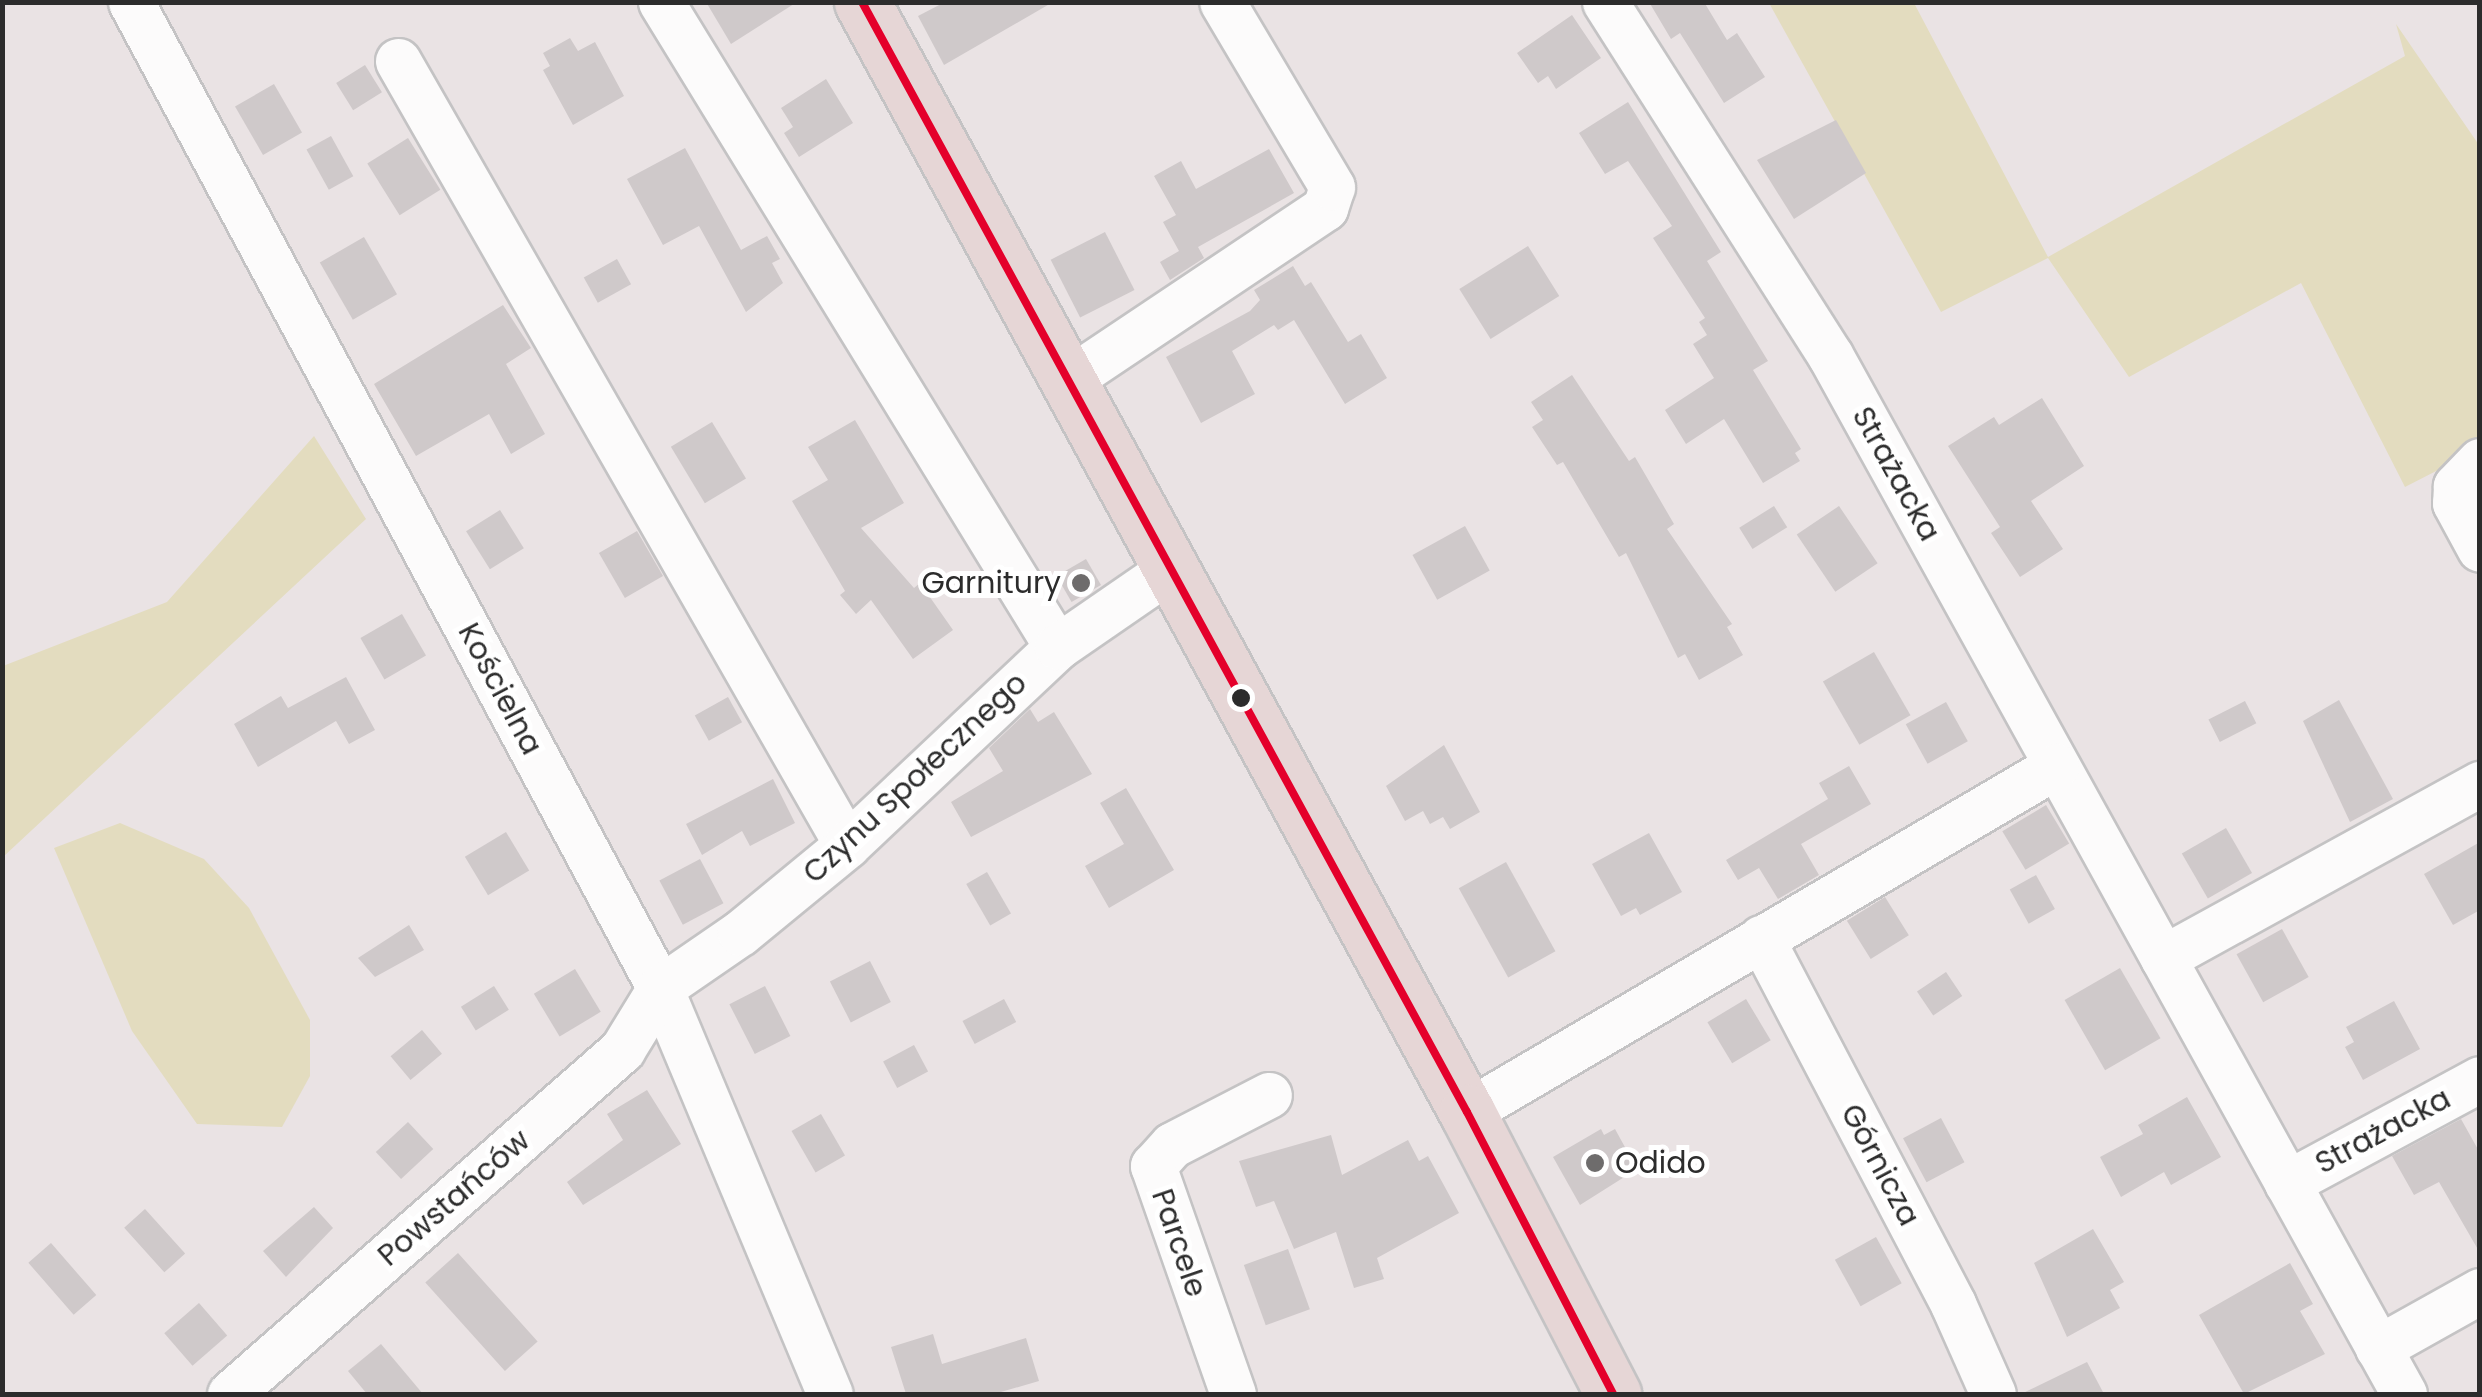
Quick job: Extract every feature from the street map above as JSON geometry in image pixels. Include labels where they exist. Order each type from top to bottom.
[{"type":"main road","points":[[862,2],[1065,382],[1467,1112],[1613,1394]]},
{"type":"street","name":"Kościelna","points":[[131,2],[660,988],[830,1394]]},
{"type":"street","points":[[660,2],[1057,647]]},
{"type":"street","points":[[1065,382],[1325,208],[1332,187],[1222,2]]},
{"type":"street","name":"Strażacka","points":[[1605,2],[1830,354],[2404,1394]]},
{"type":"street","points":[[398,61],[847,845]]},
{"type":"street","points":[[2480,461],[2456,486],[2455,503],[2480,549]]},
{"type":"street","name":"Czynu Społecznego","points":[[660,988],[847,845],[1057,647],[1170,569]]},
{"type":"street","points":[[1467,1112],[2056,766]]},
{"type":"street","points":[[2163,958],[2480,784]]},
{"type":"street","name":"Górnicza","points":[[1762,938],[1953,1304],[1993,1394]]},
{"type":"street","name":"Powstańców","points":[[230,1394],[622,1050],[660,988]]},
{"type":"street","name":"Strażacka","points":[[2287,1183],[2480,1080]]},
{"type":"street","name":"Parcele","points":[[1233,1394],[1153,1166],[1172,1145],[1269,1095]]},
{"type":"street","points":[[2378,1348],[2480,1291]]},
{"type":"shaded area","points":[[1769,3],[1914,3],[2048,257],[2405,56],[2396,24],[2479,145],[2479,449],[2405,487],[2301,283],[2129,377],[2048,258],[1941,312]]},
{"type":"shaded area","points":[[314,436],[366,519],[3,857],[3,666],[167,602]]},
{"type":"shaded area","points":[[120,823],[204,859],[249,908],[310,1020],[310,1076],[282,1127],[197,1124],[132,1031],[54,848]]},
{"type":"building","points":[[706,2],[797,2],[731,44]]},
{"type":"building","points":[[945,2],[1053,2],[944,65],[918,16]]},
{"type":"building","points":[[1649,2],[1704,2],[1727,40],[1737,33],[1765,77],[1724,103],[1680,33],[1671,39]]},
{"type":"building","points":[[1572,15],[1601,58],[1556,89],[1548,76],[1538,83],[1517,53]]},
{"type":"building","points":[[570,38],[578,51],[595,42],[624,96],[573,125],[543,70],[550,66],[543,53]]},
{"type":"building","points":[[365,65],[382,92],[353,110],[336,83]]},
{"type":"building","points":[[826,79],[853,123],[799,157],[784,133],[793,127],[781,108]]},
{"type":"building","points":[[274,84],[302,132],[263,155],[235,106]]},
{"type":"building","points":[[1628,102],[1721,252],[1707,261],[1768,361],[1753,370],[1801,449],[1795,453],[1800,461],[1763,483],[1724,419],[1686,444],[1665,410],[1714,378],[1693,344],[1707,335],[1699,322],[1705,318],[1653,238],[1672,226],[1628,161],[1605,174],[1579,133]]},
{"type":"building","points":[[1836,120],[1866,173],[1794,219],[1757,160]]},
{"type":"building","points":[[331,136],[353,176],[329,190],[307,150]]},
{"type":"building","points":[[408,138],[440,190],[400,215],[367,163]]},
{"type":"building","points":[[685,148],[741,250],[767,236],[780,259],[772,263],[783,283],[746,312],[699,226],[663,245],[627,179]]},
{"type":"building","points":[[1269,149],[1294,193],[1198,247],[1204,258],[1170,280],[1160,262],[1179,251],[1163,222],[1176,215],[1154,176],[1181,161],[1196,189]]},
{"type":"building","points":[[1105,232],[1135,290],[1080,318],[1051,260]]},
{"type":"building","points":[[364,237],[397,294],[353,320],[320,262]]},
{"type":"building","points":[[1528,246],[1559,296],[1491,339],[1459,289]]},
{"type":"building","points":[[617,259],[631,284],[598,303],[584,277]]},
{"type":"building","points":[[1293,266],[1305,286],[1311,282],[1348,342],[1361,334],[1387,378],[1345,404],[1294,320],[1278,330],[1274,325],[1232,351],[1255,394],[1201,423],[1166,357],[1250,311],[1260,300],[1254,290]]},
{"type":"building","points":[[503,305],[531,348],[506,364],[545,434],[511,454],[489,414],[416,456],[374,384]]},
{"type":"building","points":[[1572,375],[1629,461],[1635,457],[1674,524],[1667,529],[1732,624],[1727,627],[1743,655],[1699,680],[1685,654],[1678,658],[1626,553],[1619,557],[1563,462],[1557,465],[1532,427],[1543,420],[1531,402]]},
{"type":"building","points":[[2042,398],[2084,466],[2031,501],[2063,549],[2020,577],[1991,533],[2000,527],[1948,446],[1994,417],[1999,425]]},
{"type":"building","points":[[855,420],[904,503],[861,528],[914,588],[920,583],[953,630],[913,659],[871,600],[856,614],[840,595],[845,591],[792,501],[828,480],[808,447]]},
{"type":"building","points":[[712,422],[746,479],[705,503],[671,447]]},
{"type":"building","points":[[1774,506],[1787,527],[1752,549],[1739,528]]},
{"type":"building","points":[[1839,506],[1878,563],[1835,592],[1797,535]]},
{"type":"building","points":[[500,510],[524,548],[490,569],[466,531]]},
{"type":"building","points":[[1465,526],[1490,571],[1437,600],[1413,555]]},
{"type":"building","points":[[637,531],[663,576],[625,598],[599,553]]},
{"type":"building","name":"Garnitury","points":[[1086,559],[1101,585],[1072,602],[1057,576]]},
{"type":"building","points":[[402,614],[426,656],[384,680],[360,638]]},
{"type":"building","points":[[1874,652],[1910,715],[1859,745],[1823,682]]},
{"type":"building","points":[[346,677],[375,730],[349,744],[336,721],[258,767],[234,724],[281,696],[288,708]]},
{"type":"building","points":[[728,697],[742,722],[709,741],[695,715]]},
{"type":"building","points":[[2339,700],[2393,799],[2350,822],[2303,721]]},
{"type":"building","points":[[2245,701],[2256,723],[2220,742],[2208,720]]},
{"type":"building","points":[[1946,702],[1968,741],[1928,764],[1906,724]]},
{"type":"building","points":[[1030,709],[1038,722],[1054,712],[1092,774],[971,837],[951,802],[1003,771],[989,748]]},
{"type":"building","points":[[1444,745],[1480,812],[1450,829],[1443,817],[1430,824],[1423,811],[1405,821],[1386,786]]},
{"type":"building","points":[[1849,766],[1871,804],[1801,844],[1819,875],[1778,899],[1759,868],[1738,880],[1726,860],[1828,799],[1819,783]]},
{"type":"building","points":[[773,779],[795,823],[750,846],[742,831],[702,855],[686,824]]},
{"type":"building","points":[[1126,788],[1174,870],[1109,908],[1085,866],[1124,844],[1100,803]]},
{"type":"building","points":[[2046,805],[2069,844],[2025,870],[2002,831]]},
{"type":"building","points":[[2226,828],[2252,873],[2208,899],[2182,854]]},
{"type":"building","points":[[506,832],[529,871],[488,895],[465,857]]},
{"type":"building","points":[[1649,833],[1682,892],[1640,915],[1636,908],[1621,916],[1592,864]]},
{"type":"building","points":[[2480,842],[2480,910],[2453,925],[2424,874]]},
{"type":"building","points":[[700,859],[723,903],[683,925],[659,881]]},
{"type":"building","points":[[1506,862],[1555,951],[1508,977],[1459,888]]},
{"type":"building","points":[[987,872],[1011,914],[990,926],[966,884]]},
{"type":"building","points":[[2036,875],[2055,909],[2029,924],[2010,890]]},
{"type":"building","points":[[1885,897],[1909,935],[1871,959],[1847,921]]},
{"type":"building","points":[[409,925],[424,950],[375,977],[358,958]]},
{"type":"building","points":[[2282,929],[2309,977],[2263,1002],[2237,954]]},
{"type":"building","points":[[870,961],[891,1002],[851,1022],[830,981]]},
{"type":"building","points":[[2120,968],[2160,1038],[2105,1070],[2065,1000]]},
{"type":"building","points":[[575,969],[601,1012],[560,1037],[534,994]]},
{"type":"building","points":[[1946,972],[1962,996],[1933,1016],[1917,992]]},
{"type":"building","points":[[494,986],[509,1010],[476,1030],[461,1007]]},
{"type":"building","points":[[765,986],[790,1036],[755,1054],[729,1004]]},
{"type":"building","points":[[1004,999],[1016,1022],[975,1044],[963,1021]]},
{"type":"building","points":[[1746,999],[1771,1040],[1732,1063],[1707,1022]]},
{"type":"building","points":[[2394,1001],[2420,1049],[2363,1080],[2345,1047],[2354,1042],[2346,1027]]},
{"type":"building","points":[[422,1030],[442,1054],[411,1080],[391,1056]]},
{"type":"building","points":[[914,1045],[928,1071],[897,1088],[883,1061]]},
{"type":"building","points":[[647,1090],[681,1144],[583,1205],[567,1182],[623,1140],[607,1114]]},
{"type":"building","points":[[2187,1097],[2221,1157],[2171,1185],[2164,1172],[2121,1197],[2100,1157],[2143,1134],[2138,1125]]},
{"type":"building","points":[[821,1114],[845,1156],[816,1173],[792,1131]]},
{"type":"building","points":[[1941,1118],[1964,1162],[1927,1182],[1903,1138]]},
{"type":"building","points":[[2461,1119],[2480,1153],[2480,1253],[2439,1182],[2414,1195],[2392,1156]]},
{"type":"building","points":[[408,1122],[433,1149],[401,1179],[376,1152]]},
{"type":"building","name":"Odido","points":[[1601,1129],[1604,1135],[1615,1129],[1637,1169],[1580,1205],[1553,1157]]},
{"type":"building","points":[[1331,1135],[1342,1175],[1408,1140],[1419,1161],[1428,1156],[1459,1213],[1377,1258],[1384,1279],[1354,1288],[1336,1232],[1294,1249],[1274,1201],[1256,1207],[1239,1161]]},
{"type":"building","points":[[314,1207],[333,1228],[286,1277],[263,1251]]},
{"type":"building","points":[[145,1209],[185,1254],[164,1272],[124,1228]]},
{"type":"building","points":[[2093,1229],[2124,1282],[2110,1290],[2120,1308],[2067,1337],[2034,1263]]},
{"type":"building","points":[[1876,1237],[1902,1283],[1861,1306],[1835,1260]]},
{"type":"building","points":[[51,1243],[96,1295],[74,1315],[28,1263]]},
{"type":"building","points":[[1288,1249],[1310,1309],[1266,1325],[1244,1265]]},
{"type":"building","points":[[458,1253],[538,1341],[505,1371],[425,1282]]},
{"type":"building","points":[[2290,1263],[2313,1304],[2300,1311],[2325,1354],[2244,1394],[2199,1315]]},
{"type":"building","points":[[199,1303],[227,1335],[192,1366],[164,1333]]},
{"type":"building","points":[[933,1334],[942,1364],[1026,1338],[1039,1381],[994,1394],[906,1394],[891,1347]]},
{"type":"building","points":[[381,1344],[423,1394],[367,1394],[348,1371]]},
{"type":"building","points":[[2087,1362],[2104,1394],[2021,1394]]},
{"type":"transit line","points":[[862,2],[1467,1112],[1613,1394]]},
{"type":"place","name":"Garnitury","points":[[1081,583]]},
{"type":"place","name":"Odido","points":[[1595,1163]]}]
